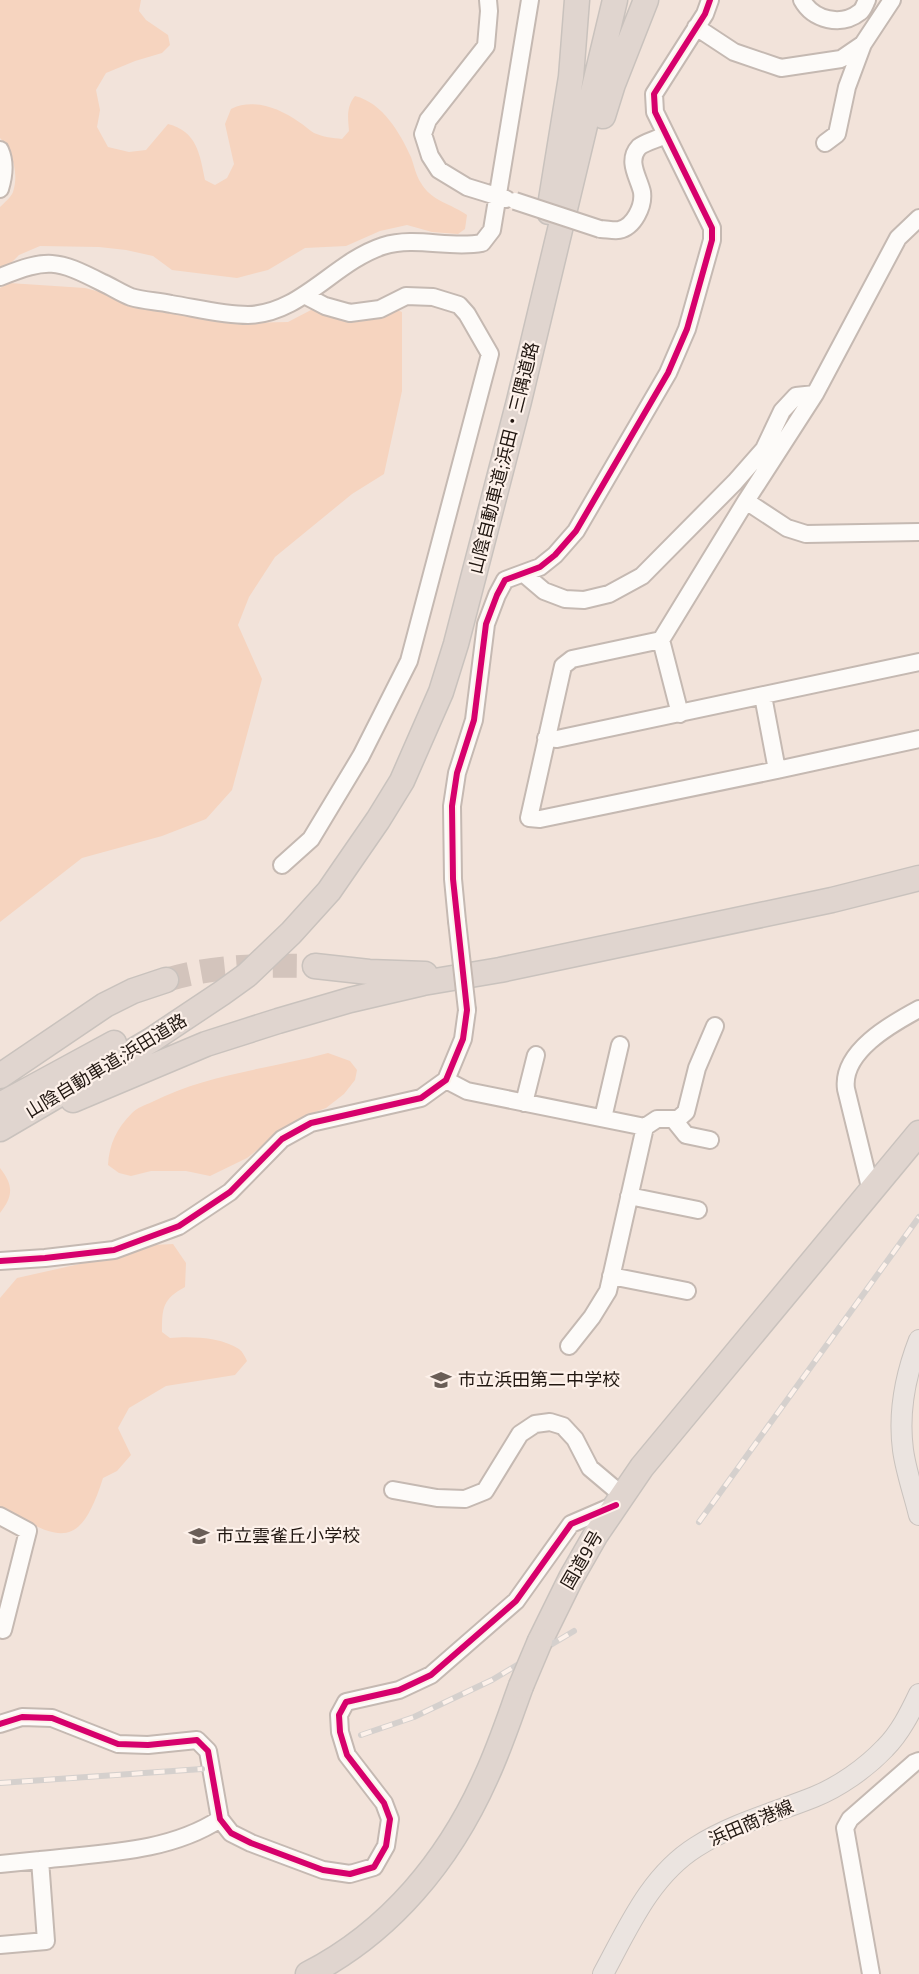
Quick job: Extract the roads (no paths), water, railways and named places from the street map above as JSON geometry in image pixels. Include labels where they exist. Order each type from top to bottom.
[{"type":"highway","points":[[519,401],[571,77],[577,0]]},
{"type":"highway","name":"山陰自動車道;浜田・三隅道路","points":[[207,996],[329,891],[372,830],[402,781],[441,692],[456,644],[519,401],[615,0]]},
{"type":"highway","points":[[561,225],[588,169],[613,84],[646,0]]},
{"type":"highway","points":[[0,1131],[206,1044],[278,1020],[423,983],[500,970],[832,900],[919,878]]},
{"type":"highway","points":[[315,966],[410,974],[500,970]]},
{"type":"highway","points":[[0,1076],[105,1005],[133,991],[166,980]]},
{"type":"highway","name":"山陰自動車道;浜田道路","points":[[0,1105],[151,1023],[207,996]]},
{"type":"highway","name":"山陰自動車道;浜田道路","points":[[0,1131],[150,1041],[207,996]]},
{"type":"highway","name":"国道9号","points":[[308,1974],[341,1955],[381,1924],[400,1906],[435,1865],[462,1826],[487,1775],[540,1641],[571,1578],[619,1500],[642,1467],[735,1352],[919,1133]]},
{"type":"main road","points":[[919,1340],[909,1366],[901,1407],[903,1450],[919,1515]]},
{"type":"main road","name":"浜田商港線","points":[[603,1974],[640,1905],[663,1874],[695,1848],[724,1831],[817,1796],[853,1775],[886,1748],[909,1716],[919,1694]]},
{"type":"street","points":[[488,0],[486,46],[428,120],[423,134],[430,156],[439,170],[468,187],[600,229],[621,230],[634,220],[641,206],[642,192],[634,174],[634,156],[640,147],[665,135]]},
{"type":"street","points":[[0,277],[30,265],[48,263],[62,265],[77,269],[128,296],[228,314],[250,315],[273,312],[304,295],[335,271],[381,247],[403,241],[469,245],[482,243],[492,230],[530,0]]},
{"type":"street","points":[[0,1261],[114,1250],[179,1226],[230,1192],[282,1139],[311,1123],[421,1098],[446,1080],[464,1039],[467,1010],[453,879],[452,806],[458,773],[474,720],[486,624],[505,580],[540,567],[555,555],[576,531],[668,373],[687,329],[712,240],[712,228],[655,112],[654,94],[710,0]]},
{"type":"street","points":[[802,0],[807,9],[822,18],[839,21],[861,12],[867,0]]},
{"type":"street","points":[[825,143],[837,134],[847,87],[863,44],[892,0]]},
{"type":"street","points":[[696,27],[734,52],[781,68],[841,59],[863,44]]},
{"type":"street","points":[[0,150],[4,161],[0,189]]},
{"type":"street","points":[[919,218],[898,238],[815,394],[661,640],[566,662],[562,670],[528,818],[540,819],[919,739]]},
{"type":"street","points":[[282,865],[311,839],[361,756],[409,662],[490,354],[467,314],[459,305],[433,297],[406,297],[380,309],[350,313],[325,306],[304,295]]},
{"type":"street","points":[[524,574],[544,591],[566,599],[584,600],[609,594],[642,576],[735,482],[764,449],[782,411],[796,396],[815,394]]},
{"type":"street","points":[[746,501],[787,528],[806,534],[919,532]]},
{"type":"street","points":[[661,640],[680,714]]},
{"type":"street","points":[[546,738],[557,739],[680,714],[919,662]]},
{"type":"street","points":[[763,696],[777,770]]},
{"type":"street","points":[[871,1191],[846,1089],[846,1076],[860,1051],[889,1026],[919,1009]]},
{"type":"street","points":[[569,1346],[602,1304],[611,1276],[645,1127],[657,1119],[678,1119],[686,1112],[697,1068],[715,1026]]},
{"type":"street","points":[[603,1118],[620,1045]]},
{"type":"street","points":[[524,1103],[536,1055]]},
{"type":"street","points":[[446,1080],[467,1091],[645,1127]]},
{"type":"street","points":[[674,1120],[686,1135],[710,1140]]},
{"type":"street","points":[[629,1196],[698,1210]]},
{"type":"street","points":[[611,1276],[687,1291]]},
{"type":"street","points":[[0,1724],[22,1718],[52,1718],[118,1744],[197,1740],[208,1751],[220,1819],[231,1833],[251,1843],[323,1870],[350,1874],[374,1867],[386,1846],[390,1819],[384,1803],[347,1755],[340,1732],[339,1715],[346,1702],[399,1690],[431,1675],[516,1601],[571,1524],[619,1500],[590,1468],[575,1438],[563,1426],[550,1422],[535,1424],[520,1434],[485,1491],[465,1499],[437,1498],[393,1490]]},
{"type":"street","points":[[0,1516],[28,1531],[3,1630],[0,1629]]},
{"type":"street","points":[[871,1974],[845,1828],[850,1819],[919,1761]]},
{"type":"street","points":[[0,1864],[139,1849],[201,1832],[220,1819]]},
{"type":"street","points":[[0,1945],[46,1941],[40,1860]]},
{"type":"tunnel","points":[[166,980],[221,969],[315,966]]},
{"type":"railway","points":[[699,1522],[919,1217]]},
{"type":"railway","points":[[361,1735],[414,1717],[492,1680],[574,1631]]},
{"type":"railway","points":[[0,1783],[202,1769]]},
{"type":"place","name":"市立浜田第二中学校","points":[[441,1380]]},
{"type":"place","name":"市立雲雀丘小学校","points":[[199,1536]]}]
